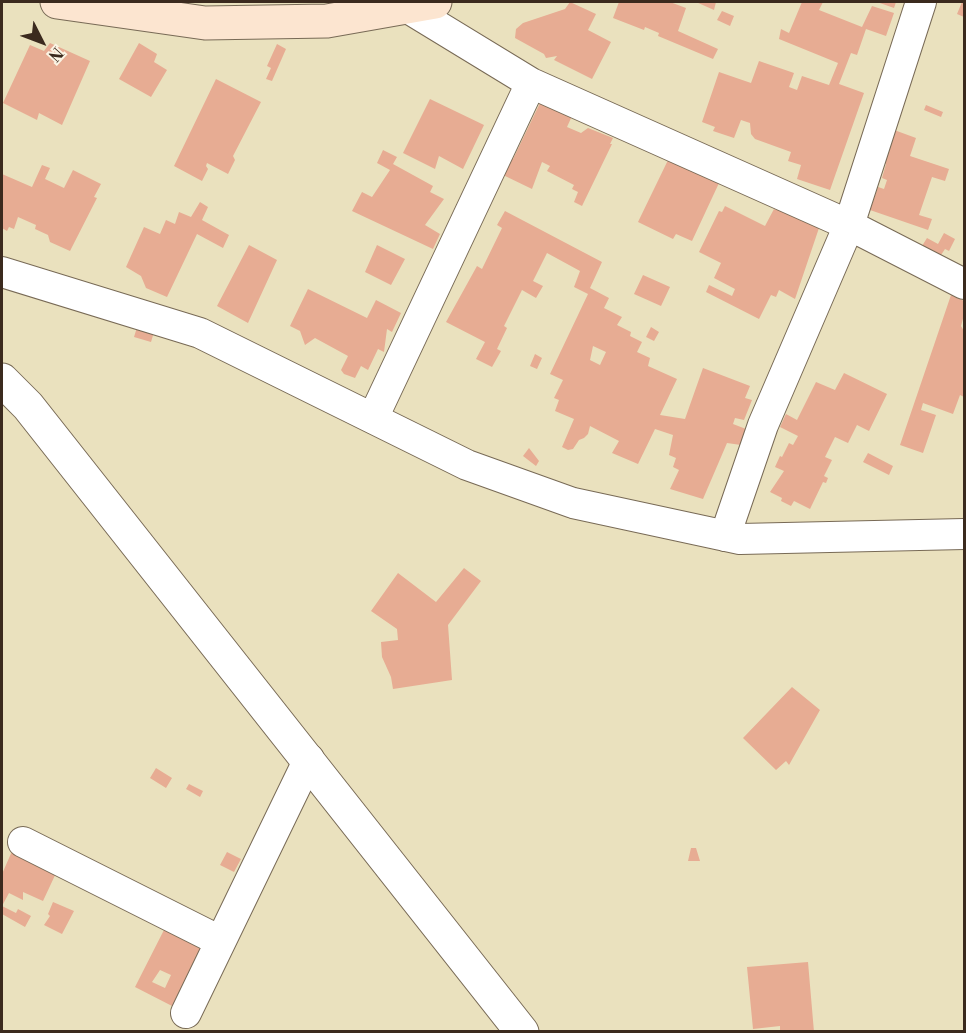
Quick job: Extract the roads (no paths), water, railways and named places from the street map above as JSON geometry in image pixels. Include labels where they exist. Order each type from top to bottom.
[{"type":"main road","points":[[74,3],[205,23],[422,5]]},
{"type":"street","points":[[724,536],[763,425],[849,225],[921,2]]},
{"type":"street","points":[[422,5],[531,83],[849,225],[964,284]]},
{"type":"street","points":[[373,418],[531,83]]},
{"type":"street","points":[[2,272],[201,333],[467,465],[573,503],[740,539],[964,534]]},
{"type":"street","points":[[2,381],[28,406],[309,759],[522,1032]]},
{"type":"street","points":[[186,1013],[309,759]]},
{"type":"street","points":[[23,842],[220,942]]}]
